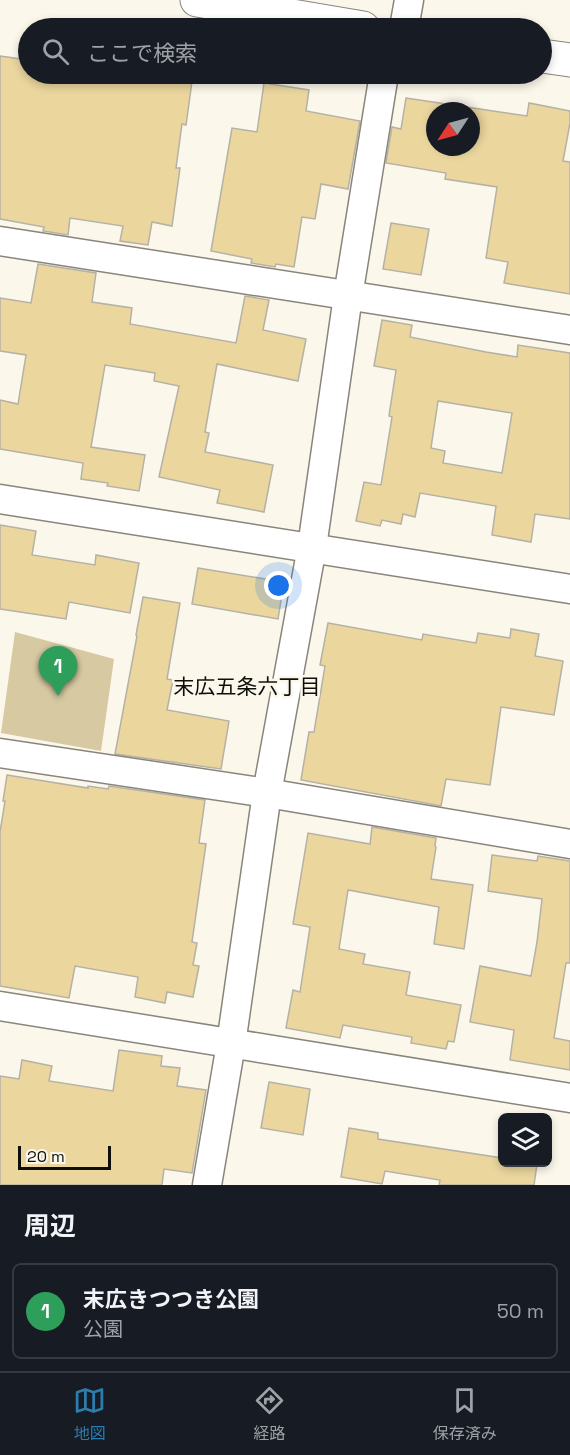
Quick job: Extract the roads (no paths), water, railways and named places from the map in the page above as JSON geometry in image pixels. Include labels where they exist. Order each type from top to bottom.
[{"type":"street","points":[[197,0],[304,18]]},
{"type":"street","points":[[406,18],[409,0]]},
{"type":"street","points":[[552,57],[570,60]]},
{"type":"street","points":[[207,1185],[231,1044],[267,794],[312,547],[348,296],[382,84]]},
{"type":"street","points":[[0,241],[570,330]]},
{"type":"street","points":[[0,499],[570,589]]},
{"type":"street","points":[[0,753],[570,844]]},
{"type":"street","points":[[0,1006],[570,1098]]},
{"type":"place","name":"末広きつつき公園","points":[[58,696]]},
{"type":"district","name":"末広五条六丁目","points":[[247,686]]}]
